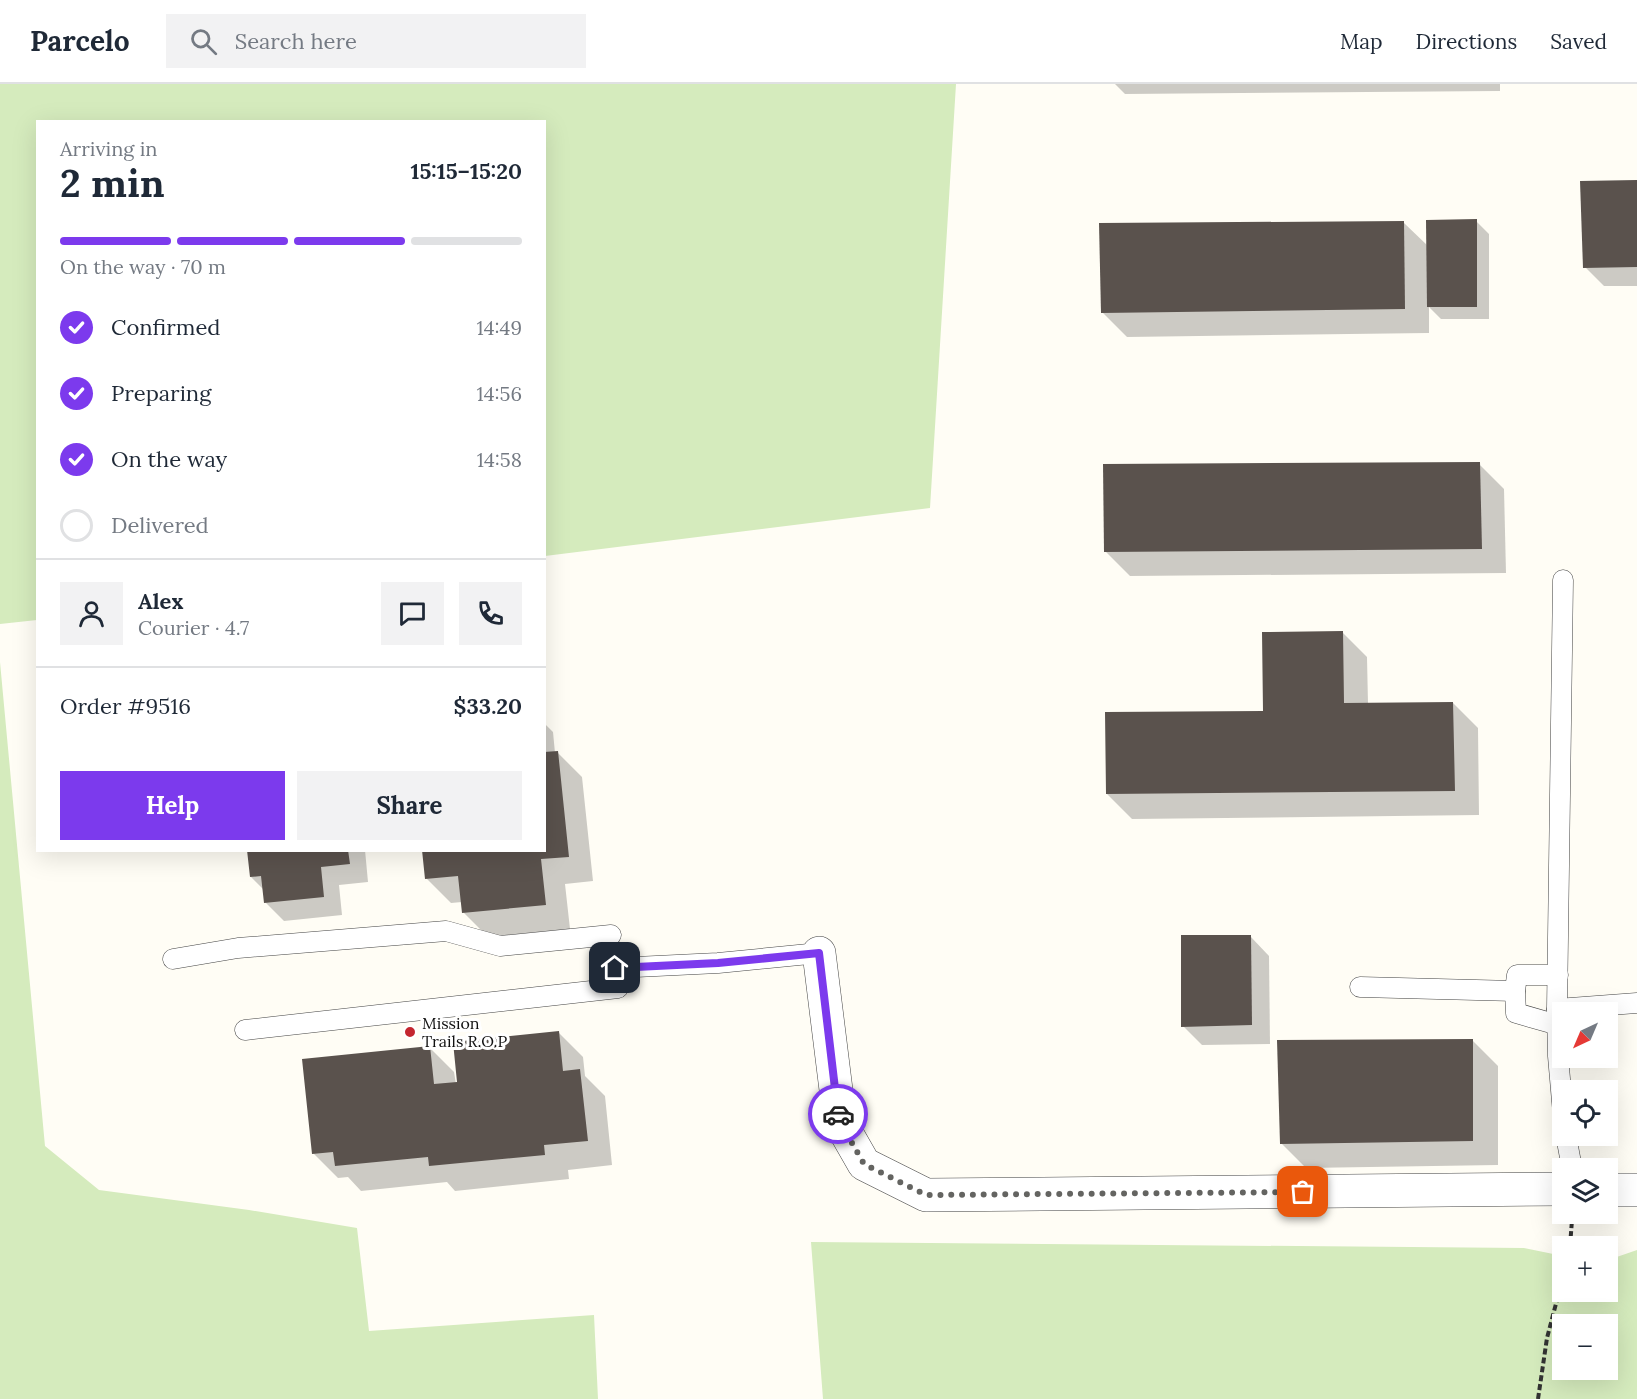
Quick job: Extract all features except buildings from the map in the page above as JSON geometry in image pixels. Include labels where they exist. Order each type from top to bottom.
[{"type":"street","points":[[819,953],[840,1122],[864,1164],[926,1195],[1552,1189]]},
{"type":"street","points":[[1618,1190],[1637,1190]]},
{"type":"lane","points":[[1557,1002],[1563,580]]},
{"type":"lane","points":[[173,959],[238,948],[446,931],[500,946],[611,935]]},
{"type":"lane","points":[[245,1030],[718,963],[819,953]]},
{"type":"lane","points":[[1552,1017],[1516,1013],[1517,975],[1558,975]]},
{"type":"lane","points":[[1360,987],[1515,991]]},
{"type":"lane","points":[[1618,1006],[1637,1003]]},
{"type":"path","points":[[1539,1399],[1547,1338],[1556,1302]]},
{"type":"green space","points":[[0,84],[956,84],[930,508],[546,556],[546,120],[36,120],[36,620],[0,624]]},
{"type":"green space","points":[[0,662],[45,1146],[99,1190],[249,1210],[357,1228],[369,1331],[594,1315],[598,1399],[0,1399]]},
{"type":"green space","points":[[811,1242],[1524,1248],[1552,1254],[1552,1302],[1618,1302],[1618,1257],[1637,1250],[1637,1399],[823,1399]]},
{"type":"way so far","points":[[838,1114],[840,1122],[864,1164],[926,1195],[1303,1192]]},
{"type":"place","name":"Mission Trails R.O.P","points":[[410,1032]]},
{"type":"route","points":[[615,968],[718,963],[819,953],[838,1114]]}]
